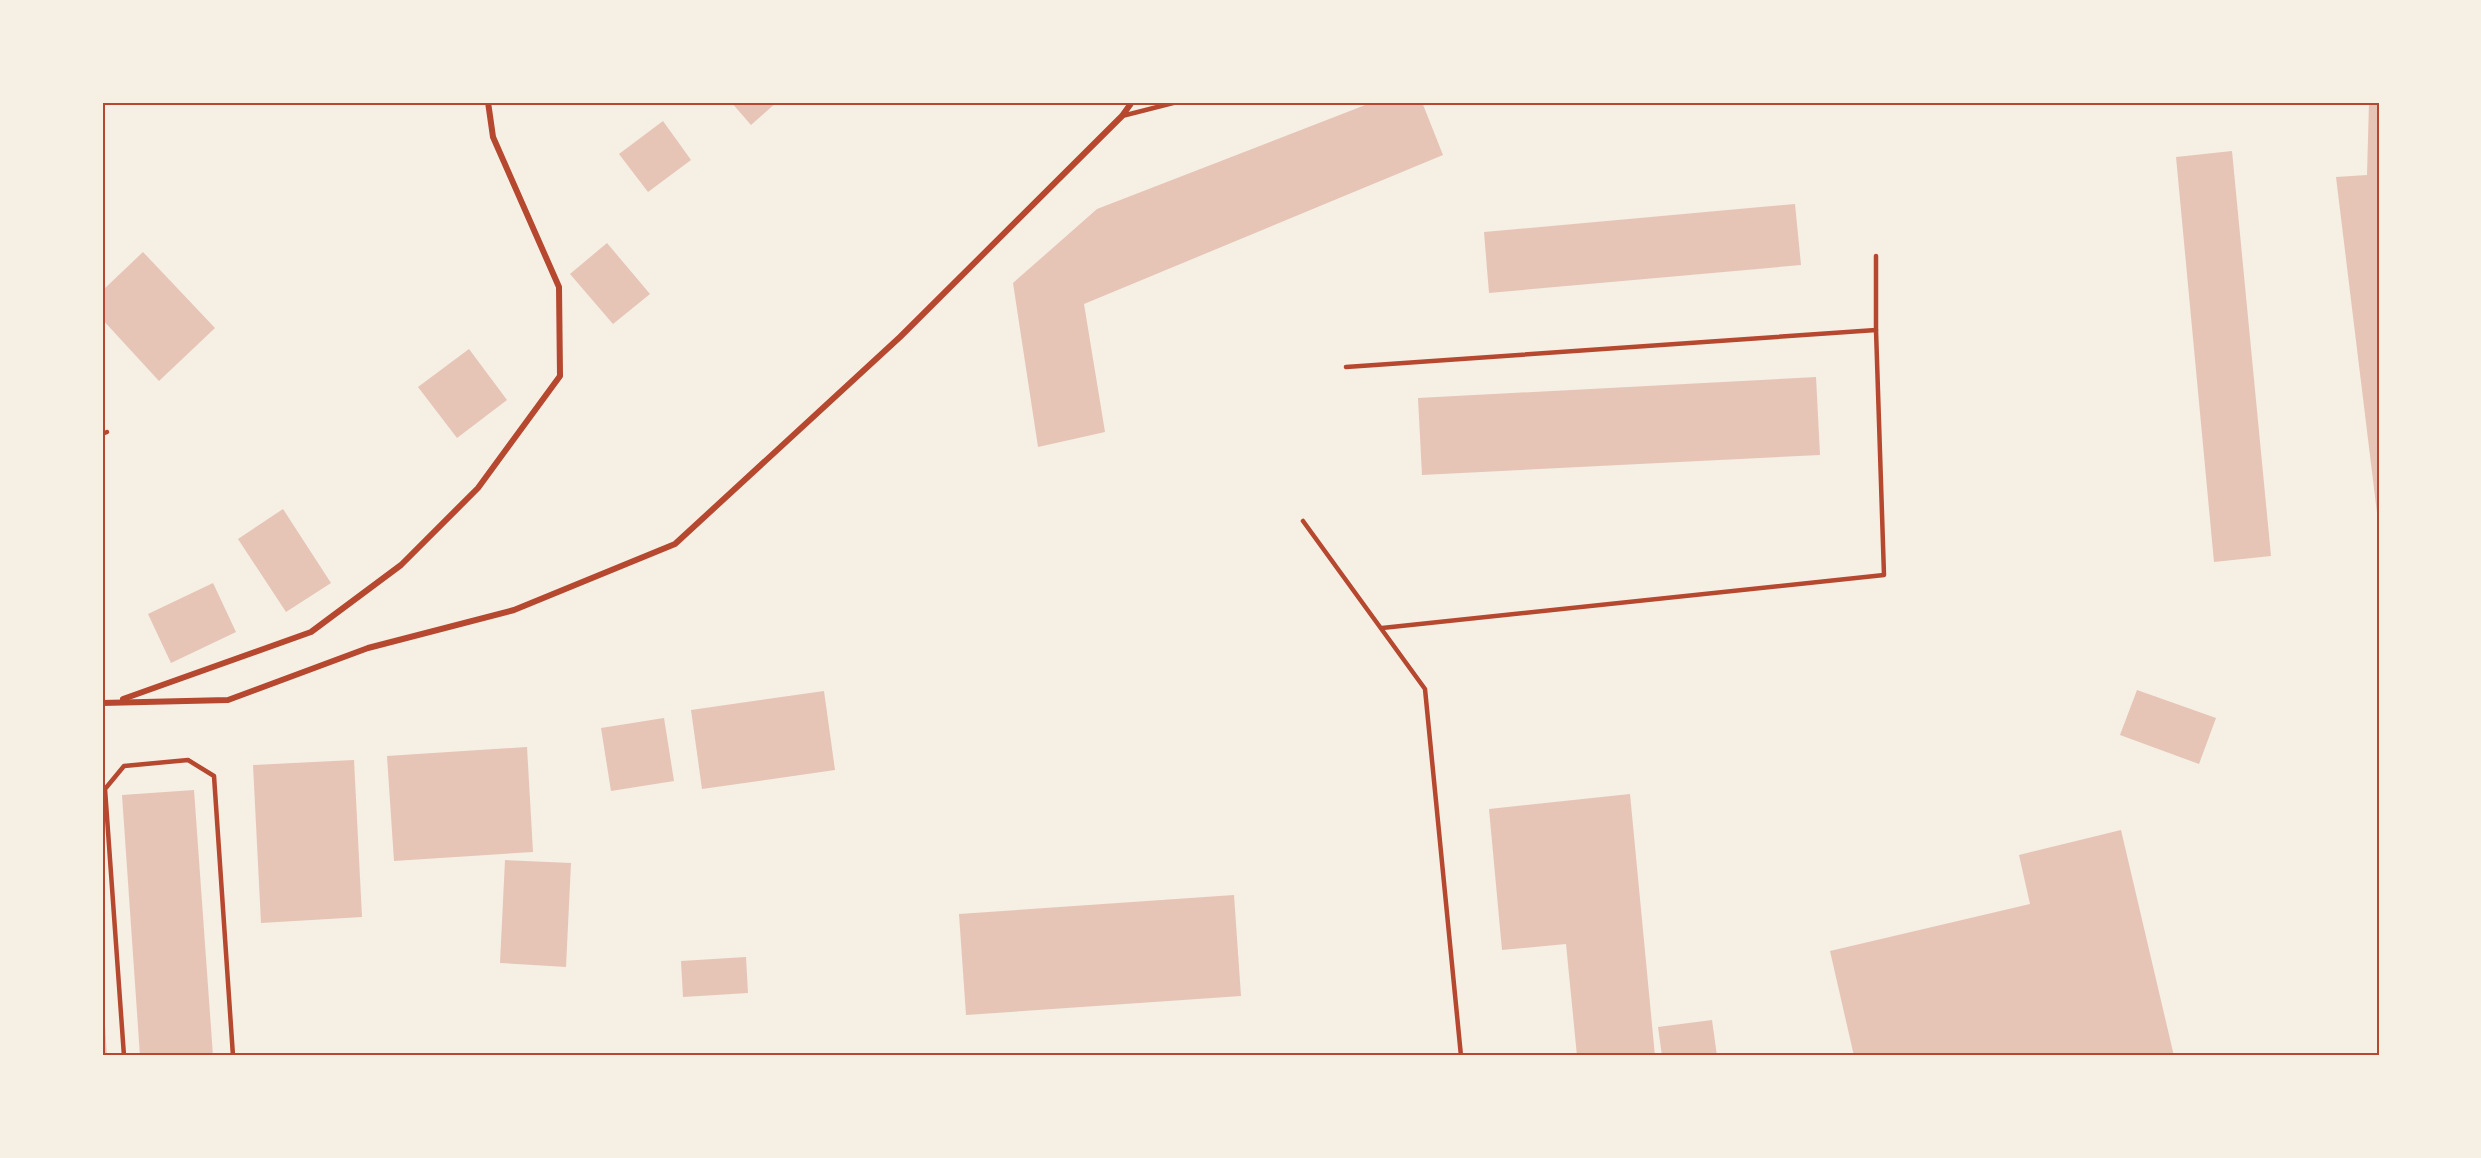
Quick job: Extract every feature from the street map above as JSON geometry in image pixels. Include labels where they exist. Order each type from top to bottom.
[{"type":"street","points":[[117,702],[311,632],[401,565],[478,488],[560,376],[559,287],[494,137],[488,102]]},
{"type":"street","points":[[102,703],[228,700],[368,648],[514,610],[675,544],[900,337],[1122,116],[1132,102]]},
{"type":"lane","points":[[1122,116],[1177,102]]},
{"type":"lane","points":[[1382,628],[1884,575],[1876,330],[1876,256]]},
{"type":"lane","points":[[1346,367],[1876,330]]},
{"type":"lane","points":[[1303,521],[1425,689],[1461,1056]]},
{"type":"lane","points":[[124,1056],[105,789],[124,766],[188,760],[214,776],[233,1056]]},
{"type":"building","points":[[731,102],[777,102],[751,125]]},
{"type":"building","points":[[1373,102],[1422,102],[1443,155],[1084,304],[1105,432],[1038,447],[1013,283],[1097,209]]},
{"type":"building","points":[[2369,102],[2379,102],[2378,521],[2336,177],[2367,175]]},
{"type":"building","points":[[663,121],[691,160],[648,192],[619,154]]},
{"type":"building","points":[[2232,151],[2271,556],[2214,562],[2176,157]]},
{"type":"building","points":[[1795,204],[1801,265],[1489,293],[1484,232]]},
{"type":"building","points":[[607,243],[650,294],[613,324],[570,274]]},
{"type":"building","points":[[143,252],[215,328],[159,381],[102,319],[102,291]]},
{"type":"building","points":[[469,349],[507,400],[457,438],[418,387]]},
{"type":"building","points":[[1816,377],[1820,455],[1422,475],[1418,398]]},
{"type":"building","points":[[283,509],[331,583],[286,612],[238,539]]},
{"type":"building","points":[[213,583],[236,632],[171,663],[148,614]]},
{"type":"building","points":[[2137,690],[2216,718],[2199,764],[2120,735]]},
{"type":"building","points":[[824,691],[835,770],[702,789],[691,710]]},
{"type":"building","points":[[664,718],[674,781],[611,791],[601,728]]},
{"type":"building","points":[[527,747],[533,852],[394,861],[387,756]]},
{"type":"building","points":[[354,760],[362,917],[261,923],[253,765]]},
{"type":"building","points":[[194,790],[213,1056],[140,1056],[122,795]]},
{"type":"building","points":[[1630,794],[1655,1056],[1577,1056],[1566,944],[1502,950],[1489,809]]},
{"type":"building","points":[[2121,830],[2174,1056],[1854,1056],[1830,951],[2030,904],[2019,855]]},
{"type":"building","points":[[505,860],[571,863],[566,967],[500,963]]},
{"type":"building","points":[[1234,895],[1241,996],[966,1015],[959,914]]},
{"type":"building","points":[[746,957],[748,993],[683,997],[681,961]]},
{"type":"building","points":[[102,1010],[104,1010],[107,1056],[102,1056]]},
{"type":"building","points":[[1712,1020],[1717,1056],[1662,1056],[1658,1027]]}]
